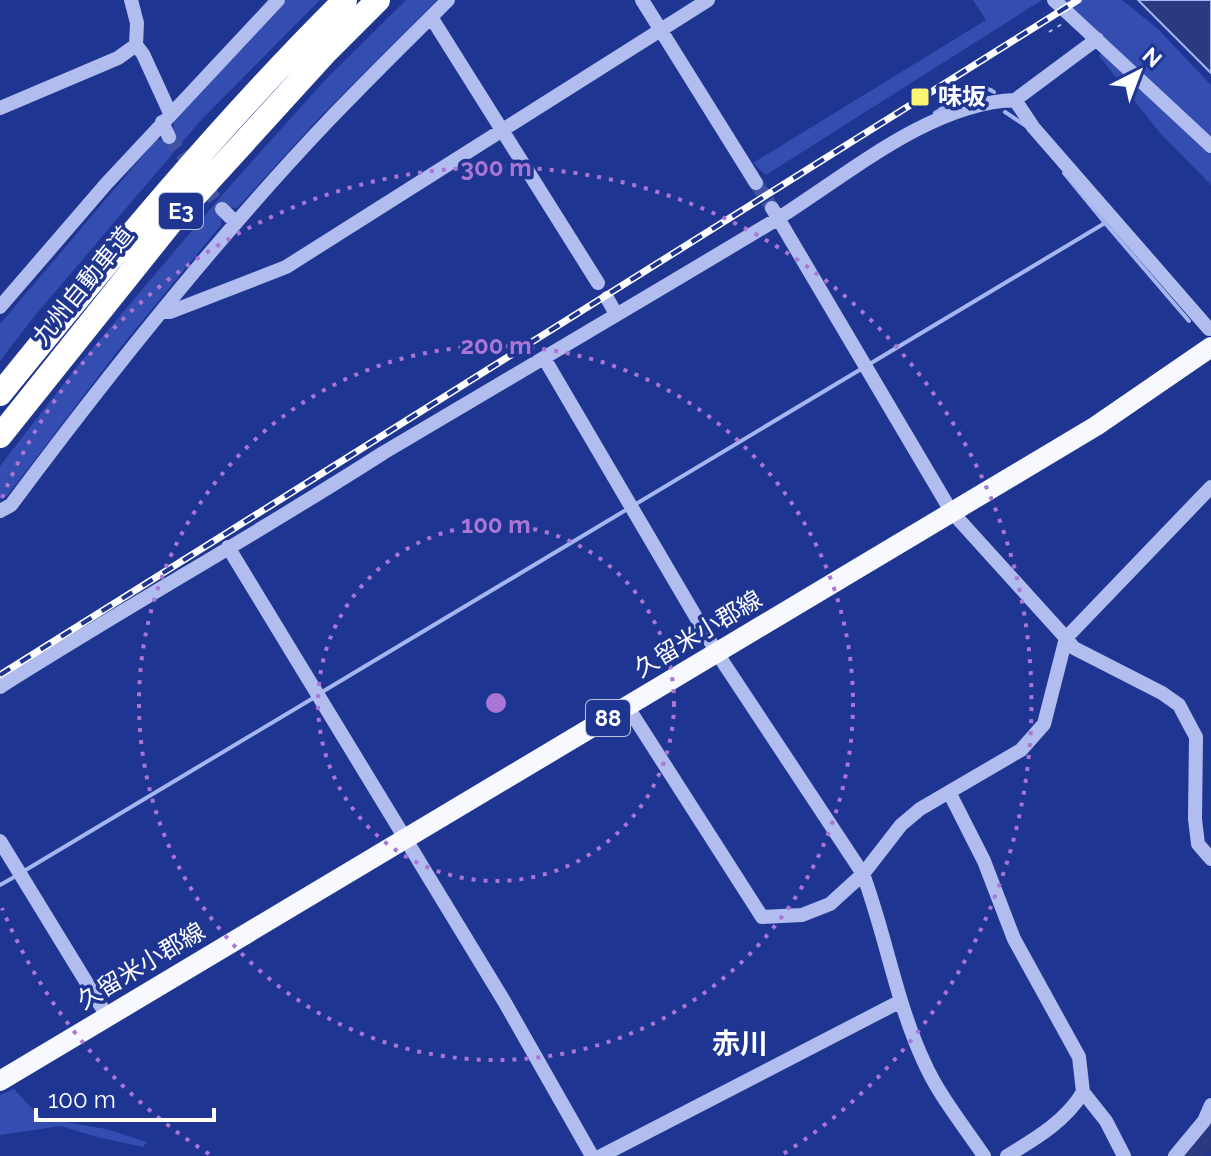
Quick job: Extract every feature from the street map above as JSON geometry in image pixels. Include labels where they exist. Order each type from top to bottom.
[{"type":"highway","name":"九州自動車道","points":[[0,394],[232,116],[345,0]]},
{"type":"highway","name":"九州自動車道","points":[[0,436],[172,221],[326,52],[378,0]]},
{"type":"main road","name":"久留米小郡線","points":[[0,1081],[1096,426],[1210,338]]},
{"type":"street","points":[[131,0],[137,23],[136,45],[143,54],[166,118],[169,137]]},
{"type":"street","points":[[0,307],[166,118],[278,0]]},
{"type":"street","points":[[0,511],[11,505],[89,400],[236,223],[328,121],[448,0]]},
{"type":"street","points":[[642,0],[756,183]]},
{"type":"street","points":[[161,312],[170,312],[286,267],[708,0]]},
{"type":"street","points":[[1054,0],[1211,146]]},
{"type":"street","points":[[431,17],[598,283]]},
{"type":"street","points":[[0,687],[616,314],[774,214],[941,118],[994,101],[1015,100],[1097,39]]},
{"type":"street","points":[[0,108],[118,58],[136,45]]},
{"type":"street","points":[[1015,100],[1033,127],[1210,338]]},
{"type":"street","points":[[222,209],[236,223]]},
{"type":"street","points":[[774,214],[951,511],[1074,648],[1162,693],[1179,705],[1196,737],[1195,819],[1198,844],[1211,859]]},
{"type":"street","points":[[607,298],[616,314]]},
{"type":"street","points":[[544,358],[717,653],[863,874],[877,911],[901,1001],[924,1063],[984,1156]]},
{"type":"street","points":[[627,706],[762,917],[818,911],[863,874],[901,825],[920,809],[1006,761],[1033,738],[1044,724],[1066,638],[1211,487]]},
{"type":"street","points":[[228,547],[504,1001],[592,1156]]},
{"type":"street","points":[[949,792],[984,861],[1014,939],[1079,1057],[1083,1092],[1106,1121],[1124,1156]]},
{"type":"street","points":[[0,841],[107,1016]]},
{"type":"street","points":[[601,1156],[901,1001]]},
{"type":"street","points":[[1007,1156],[1041,1135],[1074,1107],[1083,1092]]},
{"type":"street","points":[[1175,1156],[1204,1121],[1211,1105]]},
{"type":"shaded area","points":[[286,0],[320,0],[202,119],[0,361],[0,324],[157,139],[173,141],[174,120]]},
{"type":"shaded area","points":[[406,0],[437,0],[319,118],[237,208],[222,207],[221,225],[120,348],[7,496],[0,499],[0,466],[80,363],[223,194],[325,80]]},
{"type":"shaded area","points":[[973,0],[1042,0],[766,175],[753,163],[986,20]]},
{"type":"shaded area","points":[[1062,0],[1122,0],[1157,28],[1211,85],[1211,185],[1160,133],[1099,56],[1108,42]]},
{"type":"shaded area","points":[[1138,0],[1211,0],[1211,73]]},
{"type":"shaded area","points":[[14,1089],[41,1118],[106,1129],[147,1142],[143,1147],[61,1126],[0,1135],[0,1095]]},
{"type":"waterway","points":[[935,113],[972,90],[979,88],[994,92]]},
{"type":"waterway","points":[[1005,112],[1026,126]]},
{"type":"waterway","points":[[1064,173],[1105,223]]},
{"type":"waterway","points":[[322,692],[1105,223],[1189,321]]},
{"type":"waterway","points":[[24,871],[315,697]]},
{"type":"waterway","points":[[0,885],[16,876]]},
{"type":"waterway","points":[[1192,1156],[1211,1132]]},
{"type":"tunnel","points":[[169,137],[222,209]]},
{"type":"tunnel","points":[[756,183],[772,208]]},
{"type":"railway","points":[[0,675],[1078,0]]},
{"type":"place","name":"味坂","points":[[920,97]]},
{"type":"district","name":"赤川","points":[[740,1043]]}]
